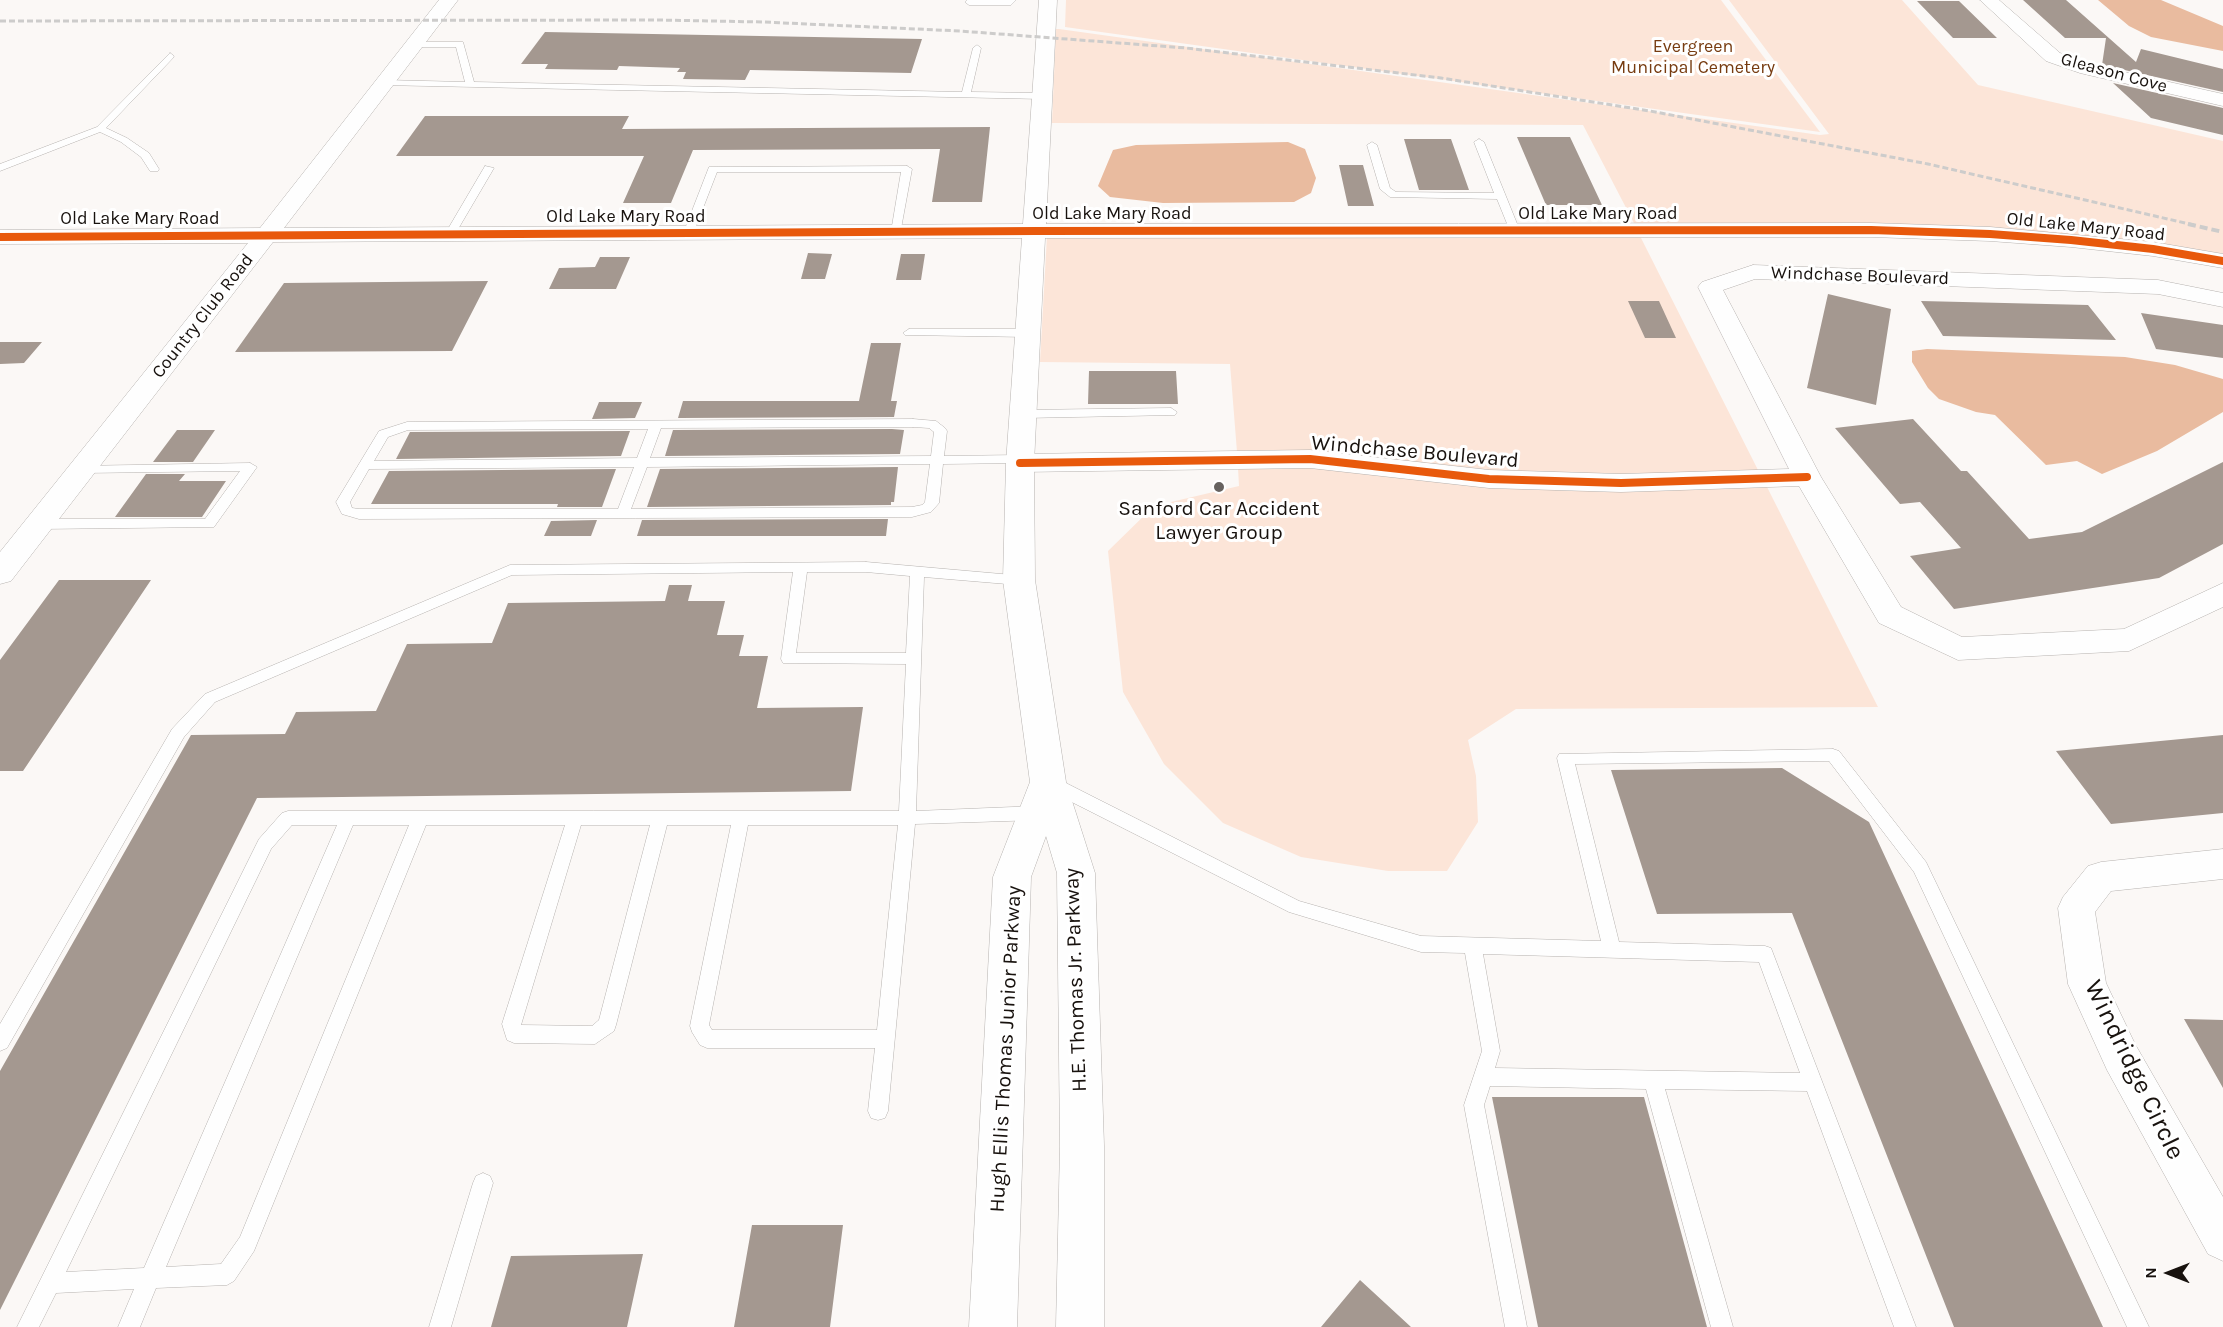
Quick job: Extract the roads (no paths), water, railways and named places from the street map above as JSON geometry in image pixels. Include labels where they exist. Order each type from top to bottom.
[{"type":"street","name":"Country Club Road","points":[[0,573],[449,0]]},
{"type":"street","points":[[1043,96],[1048,0]]},
{"type":"street","name":"Gleason Cove","points":[[1989,0],[2053,57],[2087,69],[2223,100]]},
{"type":"street","name":"Hugh Ellis Thomas Junior Parkway","points":[[993,1327],[1012,877],[1047,802],[1018,580],[1020,461],[1043,96]]},
{"type":"street","name":"Old Lake Mary Road","points":[[0,237],[1035,231],[1871,230],[1990,234],[2153,249],[2223,261]]},
{"type":"street","name":"Windchase Boulevard","points":[[2223,300],[2158,287],[1753,272],[1710,287],[1807,477],[1890,615],[1958,649],[2130,640],[2223,594]]},
{"type":"street","name":"Windchase Boulevard","points":[[1020,461],[1310,459],[1489,479],[1621,483],[1807,477]]},
{"type":"street","name":"H.E. Thomas Jr. Parkway","points":[[1047,802],[1076,873],[1082,1146],[1080,1327]]},
{"type":"street","name":"Windridge Circle","points":[[2223,864],[2101,877],[2076,908],[2087,984],[2121,1057],[2223,1239]]},
{"type":"lane","points":[[969,2],[1011,2],[1011,0]]},
{"type":"lane","points":[[414,44],[459,44],[470,84]]},
{"type":"lane","points":[[966,94],[977,48]]},
{"type":"lane","points":[[0,168],[100,129],[170,56]]},
{"type":"lane","points":[[384,83],[1043,96]]},
{"type":"lane","points":[[100,129],[124,140],[145,155],[154,169]]},
{"type":"lane","points":[[1479,142],[1515,231]]},
{"type":"lane","points":[[1372,145],[1385,189],[1394,195],[1501,196]]},
{"type":"lane","points":[[450,234],[489,168]]},
{"type":"lane","points":[[688,234],[713,169],[907,169],[896,232]]},
{"type":"lane","points":[[909,333],[1029,333]]},
{"type":"lane","points":[[1023,414],[1171,412]]},
{"type":"lane","points":[[623,513],[656,424]]},
{"type":"lane","points":[[656,424],[932,424],[940,430],[933,503],[926,509],[912,512],[359,514],[347,511],[343,502],[383,434],[407,426],[656,424]]},
{"type":"lane","points":[[364,465],[1020,461]]},
{"type":"lane","points":[[38,524],[209,524],[250,467],[81,469]]},
{"type":"lane","points":[[801,567],[788,658],[914,658]]},
{"type":"lane","points":[[0,1042],[178,733],[210,698],[510,570],[866,567],[1018,580]]},
{"type":"lane","points":[[878,1111],[907,818],[917,571]]},
{"type":"lane","points":[[1612,950],[1566,758],[1833,755],[1920,867],[2138,1327]]},
{"type":"lane","points":[[28,1327],[265,844],[288,818],[907,818],[1047,802],[1295,907],[1421,944],[1765,954],[1905,1327]]},
{"type":"lane","points":[[129,1327],[348,818]]},
{"type":"lane","points":[[50,1283],[149,1280],[227,1274],[247,1244],[420,818]]},
{"type":"lane","points":[[575,818],[511,1024],[514,1034],[595,1035],[607,1025],[660,818]]},
{"type":"lane","points":[[741,818],[699,1026],[707,1039],[885,1039]]},
{"type":"lane","points":[[1473,945],[1491,1051],[1474,1105],[1516,1327]]},
{"type":"lane","points":[[1482,1077],[1813,1082]]},
{"type":"lane","points":[[1653,1080],[1722,1327]]},
{"type":"lane","points":[[440,1327],[483,1183]]},
{"type":"railway","points":[[0,21],[658,20],[763,22],[960,31],[1186,48],[1441,78],[1650,111],[1928,164],[2194,225]]},
{"type":"railway","points":[[2188,224],[2223,232]]},
{"type":"place","name":"Sanford Car Accident Lawyer Group","points":[[1219,487]]},
{"type":"park label","name":"Evergreen Municipal Cemetery","points":[[1693,57]]}]
